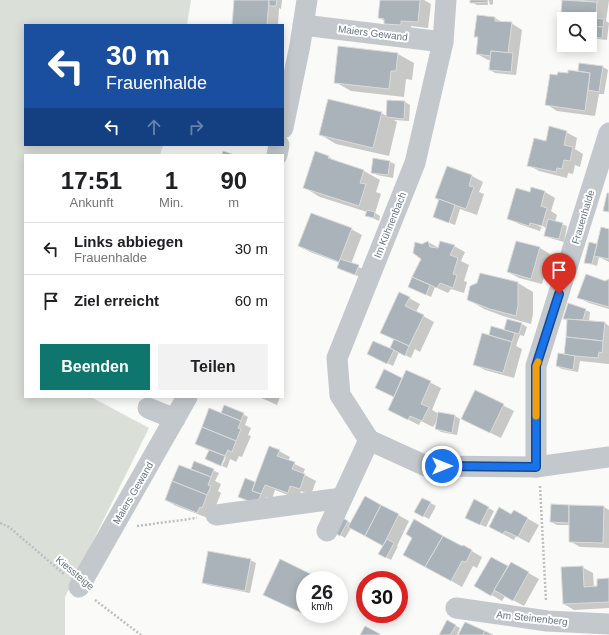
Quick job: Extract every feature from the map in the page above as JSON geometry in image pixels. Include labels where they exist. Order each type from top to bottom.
[{"type":"street","points":[[284,123],[307,0]]},
{"type":"street","name":"Im Kühnenbach","points":[[369,440],[340,396],[337,358],[414,163],[443,42],[446,0]]},
{"type":"street","name":"Maiers Gewand","points":[[303,25],[443,42]]},
{"type":"street","name":"Frauenhalde","points":[[537,466],[536,366],[609,133]]},
{"type":"street","name":"Maiers Gewand","points":[[79,588],[186,398]]},
{"type":"street","points":[[148,408],[175,419]]},
{"type":"street","points":[[327,531],[369,440],[426,466],[537,466],[609,457]]},
{"type":"street","points":[[216,516],[342,498]]},
{"type":"street","name":"Am Steinenberg","points":[[456,608],[547,621],[609,624]]},
{"type":"path","points":[[537,466],[547,621]]},
{"type":"path","points":[[113,529],[216,516]]},
{"type":"path","name":"Kiessteige","points":[[0,523],[9,527],[79,588],[141,635]]},
{"type":"shaded area","points":[[0,0],[191,0],[187,24],[24,24],[24,146],[163,146],[160,154],[24,154],[24,398],[93,398],[149,428],[65,597],[65,635],[0,635]]},
{"type":"building","points":[[234,0],[269,0],[267,24],[232,24]]},
{"type":"building","points":[[269,0],[277,0],[276,6],[269,6]]},
{"type":"building","points":[[380,0],[420,0],[418,22],[401,21],[401,25],[384,24],[384,19],[378,18]]},
{"type":"building","points":[[470,0],[488,0],[488,2],[470,3]]},
{"type":"building","points":[[562,0],[597,2],[596,12],[561,12]]},
{"type":"building","points":[[575,0],[598,0],[597,2]]},
{"type":"building","points":[[477,15],[495,17],[495,21],[512,22],[508,53],[491,51],[491,56],[476,54],[478,37],[474,37]]},
{"type":"building","points":[[597,18],[604,19],[603,27],[597,27]]},
{"type":"building","points":[[597,27],[603,27],[602,38],[597,38]]},
{"type":"building","points":[[338,46],[398,53],[396,71],[391,71],[389,89],[334,83]]},
{"type":"building","points":[[491,51],[513,53],[511,72],[489,70]]},
{"type":"building","points":[[579,63],[603,66],[599,92],[588,90],[590,73],[578,71]]},
{"type":"building","points":[[568,70],[590,73],[585,111],[545,105],[550,74],[557,75],[558,72],[568,73]]},
{"type":"building","points":[[328,99],[382,112],[373,148],[319,135]]},
{"type":"building","points":[[387,100],[405,101],[404,119],[386,117]]},
{"type":"building","points":[[549,126],[567,131],[564,145],[573,147],[570,161],[564,160],[562,169],[557,168],[556,172],[527,166],[534,138],[546,141]]},
{"type":"building","points":[[223,151],[232,154],[222,154]]},
{"type":"building","points":[[315,151],[329,156],[328,158],[364,170],[360,183],[366,184],[359,206],[303,188]]},
{"type":"building","points":[[373,158],[390,161],[388,175],[371,173]]},
{"type":"building","points":[[447,166],[472,175],[469,186],[474,187],[466,209],[435,198]]},
{"type":"building","points":[[531,187],[545,191],[541,206],[547,208],[542,226],[530,223],[529,226],[507,219],[516,188],[530,192]]},
{"type":"building","points":[[607,193],[609,193],[609,212],[603,211]]},
{"type":"building","points":[[439,199],[455,205],[449,223],[433,217]]},
{"type":"building","points":[[367,210],[375,212],[374,218],[365,216]]},
{"type":"building","points":[[311,213],[352,228],[339,262],[298,246]]},
{"type":"building","points":[[548,219],[563,223],[559,239],[544,236]]},
{"type":"building","points":[[601,227],[609,229],[609,259],[594,256]]},
{"type":"building","points":[[428,241],[430,247],[438,248],[440,241],[455,245],[450,255],[458,258],[453,274],[457,275],[453,288],[440,283],[437,288],[412,277],[421,259],[413,253],[415,242],[422,244]]},
{"type":"building","points":[[516,241],[540,247],[531,279],[507,272]]},
{"type":"building","points":[[589,242],[597,244],[592,264],[584,263]]},
{"type":"building","points":[[340,259],[359,265],[355,275],[337,268]]},
{"type":"building","points":[[480,273],[518,282],[518,305],[516,316],[490,309],[467,300],[470,286],[477,283]]},
{"type":"building","points":[[586,274],[605,281],[609,279],[609,307],[577,298]]},
{"type":"building","points":[[412,277],[430,285],[426,295],[408,287]]},
{"type":"building","points":[[399,292],[410,297],[405,306],[424,315],[409,346],[380,333]]},
{"type":"building","points":[[568,303],[586,309],[583,320],[563,319]]},
{"type":"building","points":[[507,319],[522,323],[519,334],[504,330]]},
{"type":"building","points":[[567,319],[605,322],[603,341],[566,337]]},
{"type":"building","points":[[491,326],[515,333],[512,342],[489,335]]},
{"type":"building","points":[[482,333],[512,342],[503,373],[473,365]]},
{"type":"building","points":[[566,337],[603,341],[602,353],[599,352],[598,358],[564,355]]},
{"type":"building","points":[[394,339],[409,346],[405,356],[390,348]]},
{"type":"building","points":[[373,341],[394,350],[387,364],[367,354]]},
{"type":"building","points":[[558,353],[575,356],[573,370],[556,366]]},
{"type":"building","points":[[384,369],[402,378],[394,397],[375,388]]},
{"type":"building","points":[[406,370],[431,381],[421,404],[429,407],[422,421],[410,416],[408,420],[388,410]]},
{"type":"building","points":[[475,390],[504,404],[490,433],[461,419]]},
{"type":"building","points":[[224,405],[244,413],[241,421],[221,413]]},
{"type":"building","points":[[209,408],[241,421],[238,428],[241,429],[236,441],[202,427]]},
{"type":"building","points":[[438,412],[455,415],[452,433],[435,429]]},
{"type":"building","points":[[202,427],[236,441],[232,452],[228,450],[225,456],[195,444]]},
{"type":"building","points":[[269,446],[280,450],[277,456],[295,462],[292,469],[305,474],[300,489],[290,486],[288,493],[265,485],[261,494],[252,491]]},
{"type":"building","points":[[209,450],[225,456],[221,466],[205,459]]},
{"type":"building","points":[[194,461],[214,469],[211,477],[191,469]]},
{"type":"building","points":[[179,465],[211,477],[208,485],[211,486],[207,495],[172,481]]},
{"type":"building","points":[[245,478],[255,482],[252,491],[261,494],[257,504],[238,497]]},
{"type":"building","points":[[172,481],[207,495],[202,508],[200,507],[197,513],[165,500]]},
{"type":"building","points":[[365,496],[381,505],[365,536],[348,527]]},
{"type":"building","points":[[422,498],[431,502],[423,517],[414,512]]},
{"type":"building","points":[[474,499],[489,507],[480,525],[465,518]]},
{"type":"building","points":[[551,504],[569,505],[569,523],[550,522]]},
{"type":"building","points":[[381,505],[399,514],[383,546],[365,536]]},
{"type":"building","points":[[569,505],[604,506],[603,543],[569,542]]},
{"type":"building","points":[[499,507],[511,514],[514,510],[528,518],[518,537],[505,531],[503,534],[489,527]]},
{"type":"building","points":[[341,517],[348,521],[340,536],[333,532]]},
{"type":"building","points":[[414,519],[443,536],[425,567],[403,555],[412,538],[406,534]]},
{"type":"building","points":[[443,536],[472,550],[466,562],[462,561],[451,581],[425,567]]},
{"type":"building","points":[[387,539],[394,543],[386,558],[378,554]]},
{"type":"building","points":[[208,551],[251,559],[245,591],[202,583]]},
{"type":"building","points":[[491,557],[508,566],[491,596],[474,586]]},
{"type":"building","points":[[280,559],[305,571],[296,571],[296,610],[263,595]]},
{"type":"building","points":[[511,562],[529,572],[513,601],[494,590]]},
{"type":"building","points":[[583,566],[584,587],[597,586],[597,579],[609,578],[609,602],[563,604],[561,567]]},
{"type":"building","points":[[447,620],[456,625],[450,635],[439,635]]},
{"type":"building","points":[[465,622],[485,631],[483,635],[458,635]]},
{"type":"building","points":[[365,626],[380,634],[380,635],[360,635]]},
{"type":"building","points":[[485,631],[493,635],[483,635]]},
{"type":"slow traffic","points":[[536,416],[536,366],[538,362]]},
{"type":"route","points":[[442,466],[536,467],[536,366],[559,294]]}]
